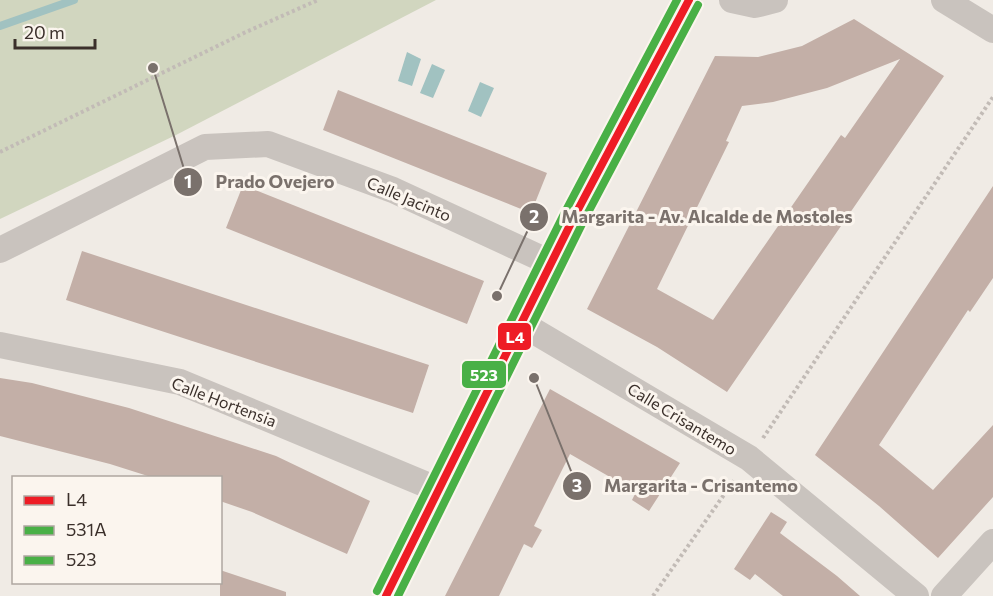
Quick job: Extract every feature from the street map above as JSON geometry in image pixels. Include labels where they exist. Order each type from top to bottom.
[{"type":"street","points":[[386,596],[573,219],[689,0]]},
{"type":"street","points":[[732,0],[755,5],[775,0]]},
{"type":"street","points":[[944,0],[993,30]]},
{"type":"street","name":"Calle Jacinto","points":[[0,250],[205,147],[268,144],[393,190],[551,263]]},
{"type":"street","name":"Calle Crisantemo","points":[[522,324],[749,458],[916,596]]},
{"type":"street","name":"Calle Hortensia","points":[[0,345],[180,382],[439,490]]},
{"type":"street","points":[[944,596],[993,542]]},
{"type":"path","points":[[0,152],[246,32],[318,0]]},
{"type":"path","points":[[653,596],[993,97]]},
{"type":"green space","points":[[0,0],[436,0],[176,135],[0,219]]},
{"type":"water","points":[[407,52],[421,59],[412,86],[398,81]]},
{"type":"water","points":[[432,64],[445,70],[433,98],[420,93]]},
{"type":"water","points":[[480,82],[494,88],[481,117],[468,111]]},
{"type":"building","points":[[854,19],[944,76],[727,392],[657,347],[587,309],[715,56],[758,57],[802,46]],"holes":[[[900,59],[845,138],[841,135],[713,320],[657,289],[729,142],[726,141],[742,106],[773,102],[827,88]]]},
{"type":"building","points":[[338,90],[547,173],[531,213],[323,130]]},
{"type":"building","points":[[243,185],[484,281],[467,324],[226,228]]},
{"type":"building","points":[[993,186],[993,278],[970,312],[968,310],[879,445],[933,490],[993,425],[993,497],[938,558],[879,506],[815,455]]},
{"type":"building","points":[[82,251],[429,365],[413,413],[66,300]]},
{"type":"building","points":[[0,378],[32,383],[129,408],[276,456],[370,501],[347,554],[252,512],[222,502],[222,476],[148,476],[0,436]]},
{"type":"building","points":[[550,389],[680,463],[649,511],[632,500],[636,492],[570,454],[534,526],[542,530],[532,548],[524,544],[499,596],[445,596]]},
{"type":"building","points":[[771,512],[787,522],[780,533],[860,596],[783,596],[755,574],[750,580],[734,569]]},
{"type":"building","points":[[222,571],[286,592],[286,596],[220,596]]},
{"type":"waterway","points":[[0,26],[74,0]]},
{"type":"transit line","name":"523","points":[[377,591],[564,214],[677,0]]},
{"type":"transit line","name":"L4","points":[[386,596],[573,219],[689,0]]},
{"type":"transit line","name":"531A","points":[[398,596],[582,224],[698,5]]},
{"type":"place","name":"Prado Ovejero","points":[[153,68]]},
{"type":"place","name":"Margarita - Av. Alcalde de Mostoles","points":[[497,296]]},
{"type":"place","name":"Margarita - Crisantemo","points":[[534,378]]}]
